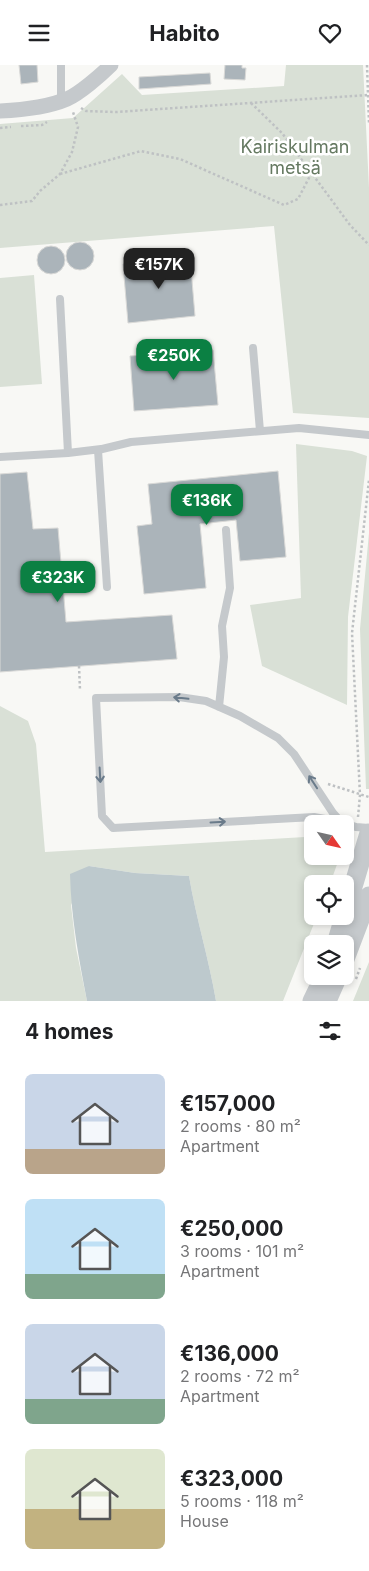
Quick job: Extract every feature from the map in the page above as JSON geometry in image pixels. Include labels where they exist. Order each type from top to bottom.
[{"type":"street","points":[[0,111],[22,110],[67,102],[111,65]]},
{"type":"street","points":[[338,935],[363,830]]},
{"type":"street","points":[[354,935],[369,896]]},
{"type":"street","points":[[312,1001],[320,985]]},
{"type":"street","points":[[327,1001],[341,985]]},
{"type":"lane","points":[[61,65],[67,102]]},
{"type":"lane","points":[[60,299],[68,453]]},
{"type":"lane","points":[[253,347],[260,431]]},
{"type":"lane","points":[[0,457],[68,453],[101,449],[131,442],[299,428],[369,435]]},
{"type":"lane","points":[[101,449],[98,450],[107,587]]},
{"type":"lane","points":[[219,707],[224,657],[222,626],[230,589],[226,530]]},
{"type":"lane","points":[[304,818],[113,828],[102,816],[96,698],[179,697],[206,701],[240,716],[278,738],[294,754],[335,815]]},
{"type":"lane","points":[[363,830],[369,828]]},
{"type":"path","points":[[366,65],[369,123]]},
{"type":"path","points":[[67,102],[86,111],[116,112],[368,95]]},
{"type":"path","points":[[0,205],[32,201],[40,191],[60,174],[72,152],[78,127],[67,102]]},
{"type":"path","points":[[251,103],[282,133],[350,225],[369,245]]},
{"type":"path","points":[[60,174],[141,151],[180,159],[284,205],[298,199],[311,174]]},
{"type":"path","points":[[363,830],[352,633],[369,480]]},
{"type":"path","points":[[79,666],[80,690]]},
{"type":"path","points":[[310,779],[369,797]]},
{"type":"path","points":[[354,971],[364,960]]},
{"type":"green space","name":"Kairiskulman metsä","points":[[286,65],[363,65],[369,188],[369,418],[293,413],[274,226],[0,248],[0,124],[73,118],[122,74],[142,95],[284,86]]},
{"type":"green space","points":[[34,275],[42,384],[0,387],[0,278]]},
{"type":"green space","points":[[296,444],[352,451],[367,456],[348,617],[347,705],[262,666],[250,605],[301,598]]},
{"type":"green space","points":[[369,533],[369,789],[366,789],[360,629]]},
{"type":"green space","points":[[0,706],[28,721],[36,744],[45,852],[304,837],[304,865],[337,865],[333,875],[304,875],[304,925],[313,925],[309,935],[304,935],[304,948],[283,1001],[216,1001],[189,876],[135,873],[89,866],[71,905],[76,948],[87,1001],[0,1001]]},
{"type":"green space","points":[[369,962],[369,1001],[353,1001]]},
{"type":"shaded area","points":[[89,866],[135,873],[189,876],[216,1001],[87,1001],[78,954],[70,874]]},
{"type":"building","points":[[19,65],[37,65],[38,82],[21,84]]},
{"type":"building","points":[[225,65],[242,65],[242,68],[246,68],[245,80],[224,79]]},
{"type":"building","points":[[210,73],[211,84],[139,89],[139,77]]},
{"type":"building","points":[[80,242],[90,246],[94,256],[90,266],[80,270],[70,266],[66,256],[70,246]]},
{"type":"building","points":[[51,246],[61,250],[65,260],[61,270],[51,274],[41,270],[37,260],[41,250]]},
{"type":"building","points":[[190,257],[195,316],[128,323],[123,264]]},
{"type":"building","points":[[213,350],[218,405],[134,411],[130,356]]},
{"type":"building","points":[[278,471],[286,557],[240,561],[236,520],[200,524],[206,588],[144,594],[137,526],[152,524],[148,484]]},
{"type":"building","points":[[27,472],[33,529],[58,528],[66,622],[172,615],[177,659],[0,672],[0,474]]}]
